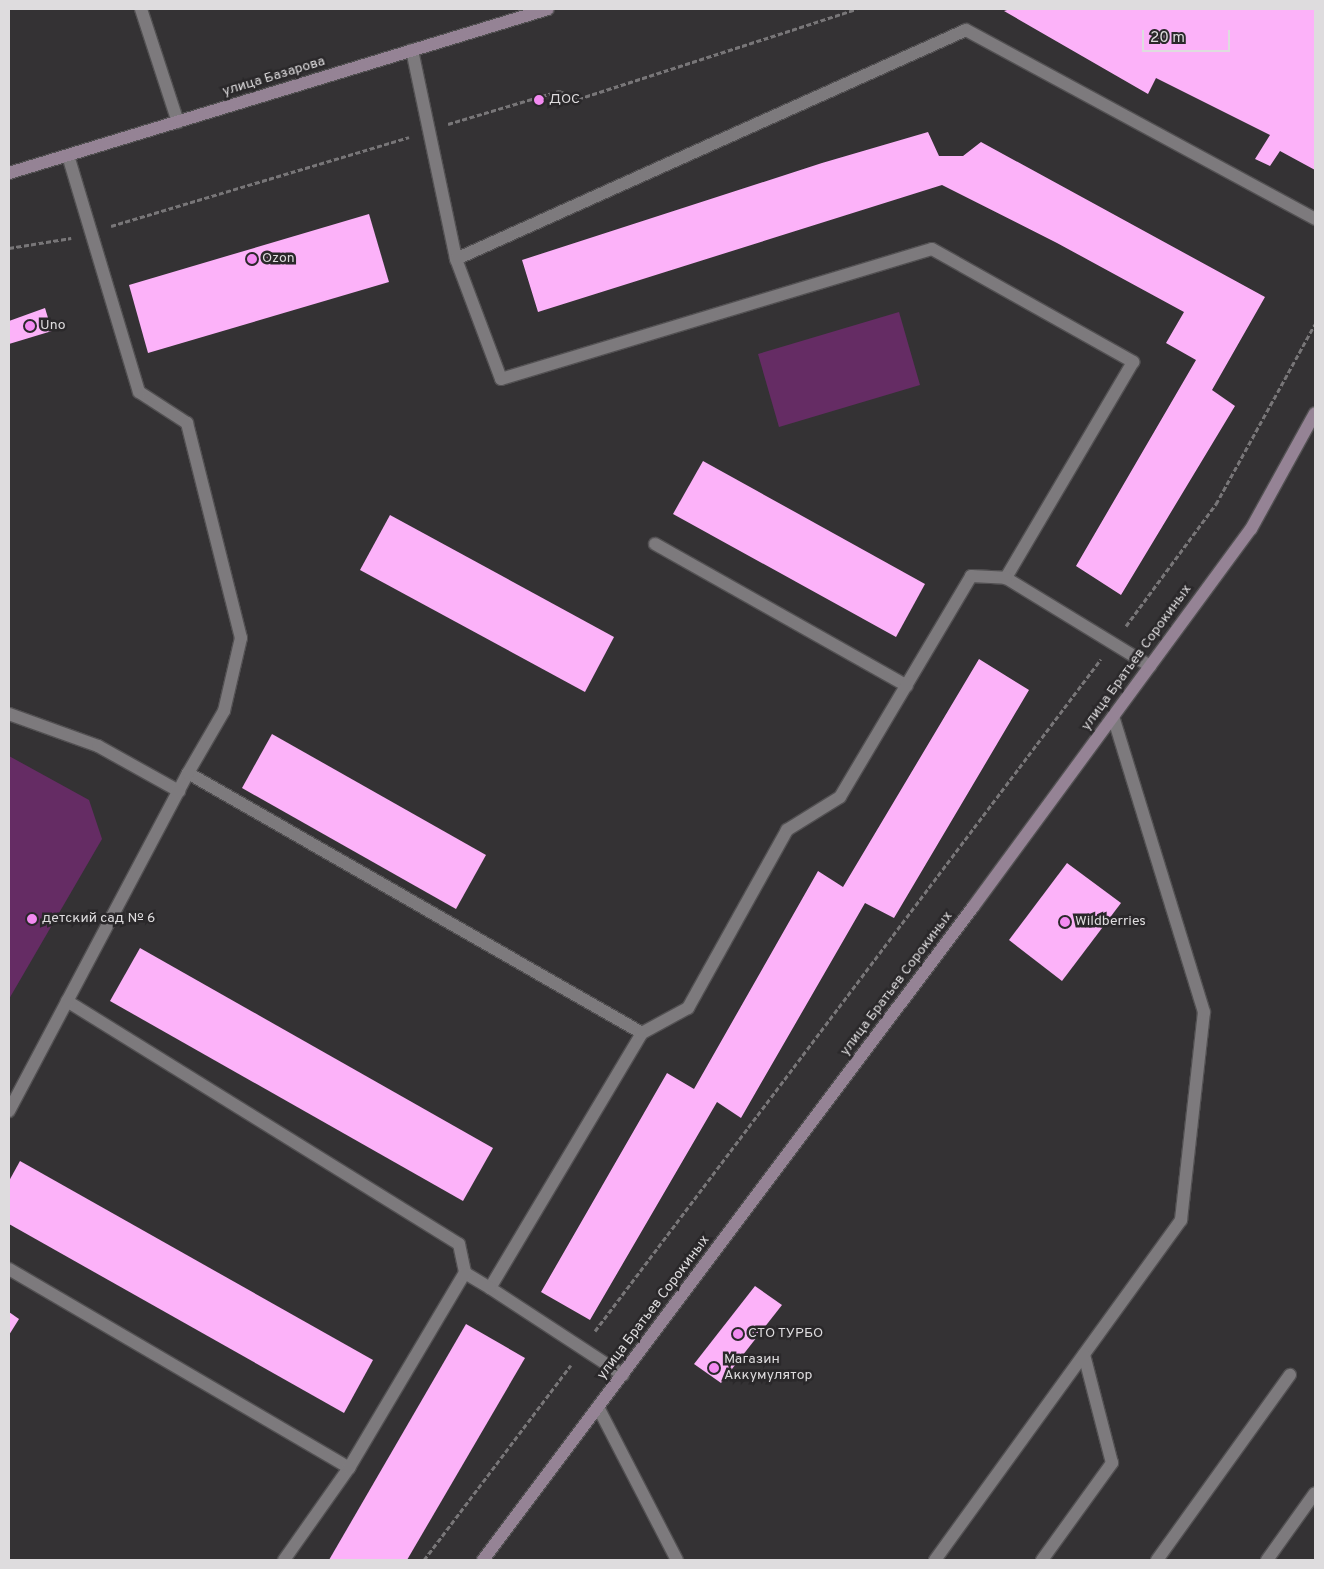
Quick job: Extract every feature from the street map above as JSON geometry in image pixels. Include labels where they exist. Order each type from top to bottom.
[{"type":"street","name":"улица Базарова","points":[[9,173],[412,50],[518,13],[548,9]]},
{"type":"street","name":"улица Братьев Сорокиных","points":[[483,1560],[973,908],[1252,529],[1315,414]]},
{"type":"lane","points":[[141,9],[178,122]]},
{"type":"lane","points":[[456,259],[966,30],[1315,219]]},
{"type":"lane","points":[[412,50],[456,259],[501,378],[932,249],[1133,362],[1006,578]]},
{"type":"lane","points":[[9,1111],[188,773],[224,711],[241,638],[187,423],[138,392],[68,155]]},
{"type":"lane","points":[[655,544],[907,686]]},
{"type":"lane","points":[[490,1288],[642,1033],[688,1008],[787,830],[840,798],[971,576],[1006,578],[1150,666]]},
{"type":"lane","points":[[9,714],[98,746],[179,791]]},
{"type":"lane","points":[[935,1560],[1181,1220],[1204,1012],[1113,717]]},
{"type":"lane","points":[[188,773],[642,1033]]},
{"type":"lane","points":[[67,1001],[459,1244],[465,1273],[349,1468],[284,1560]]},
{"type":"lane","points":[[9,1269],[349,1468]]},
{"type":"lane","points":[[465,1273],[623,1375]]},
{"type":"lane","points":[[1042,1560],[1112,1462],[1084,1354]]},
{"type":"lane","points":[[1157,1560],[1290,1375]]},
{"type":"lane","points":[[598,1407],[676,1560]]},
{"type":"lane","points":[[1267,1560],[1315,1493]]},
{"type":"path","points":[[424,1560],[1113,644],[1216,504],[1315,324]]},
{"type":"shaded area","points":[[899,312],[920,385],[779,427],[758,354]]},
{"type":"shaded area","name":"детский сад № 6","points":[[9,756],[89,800],[102,839],[9,999]]},
{"type":"building","points":[[1010,9],[1315,9],[1315,170],[1280,151],[1270,166],[1255,159],[1270,135],[1156,78],[1148,94],[1004,11]]},
{"type":"building","points":[[928,132],[939,156],[963,156],[981,142],[1265,297],[1212,390],[1235,406],[1121,595],[1076,566],[1196,360],[1166,343],[1184,312],[1057,243],[942,185],[538,312],[522,260],[822,163]]},
{"type":"building","points":[[369,214],[389,282],[148,353],[129,285]]},
{"type":"building","name":"Uno","points":[[45,308],[52,331],[9,344],[9,321]]},
{"type":"building","points":[[703,461],[925,584],[896,637],[673,514]]},
{"type":"building","points":[[390,515],[614,637],[585,692],[360,570]]},
{"type":"building","points":[[979,659],[1029,690],[894,918],[865,903],[741,1118],[717,1102],[590,1320],[541,1292],[667,1073],[694,1089],[818,871],[843,887]]},
{"type":"building","points":[[272,734],[486,855],[456,909],[242,788]]},
{"type":"building","name":"Wildberries","points":[[1067,863],[1121,903],[1062,981],[1009,940]]},
{"type":"building","points":[[140,948],[493,1148],[463,1201],[110,1001]]},
{"type":"building","points":[[20,1161],[373,1360],[344,1413],[9,1224],[9,1181]]},
{"type":"building","name":"СТО ТУРБО","points":[[755,1286],[782,1305],[721,1383],[694,1364]]},
{"type":"building","points":[[9,1312],[19,1319],[9,1335]]},
{"type":"building","points":[[466,1324],[525,1358],[407,1560],[329,1560]]},
{"type":"place","name":"ДОС","points":[[539,100]]},
{"type":"place","name":"Ozon","points":[[252,259]]},
{"type":"place","name":"Uno","points":[[30,326]]},
{"type":"place","name":"детский сад № 6","points":[[32,919]]},
{"type":"place","name":"Wildberries","points":[[1065,922]]},
{"type":"place","name":"СТО ТУРБО","points":[[738,1334]]},
{"type":"place","name":"Магазин Аккумулятор","points":[[714,1368]]}]
